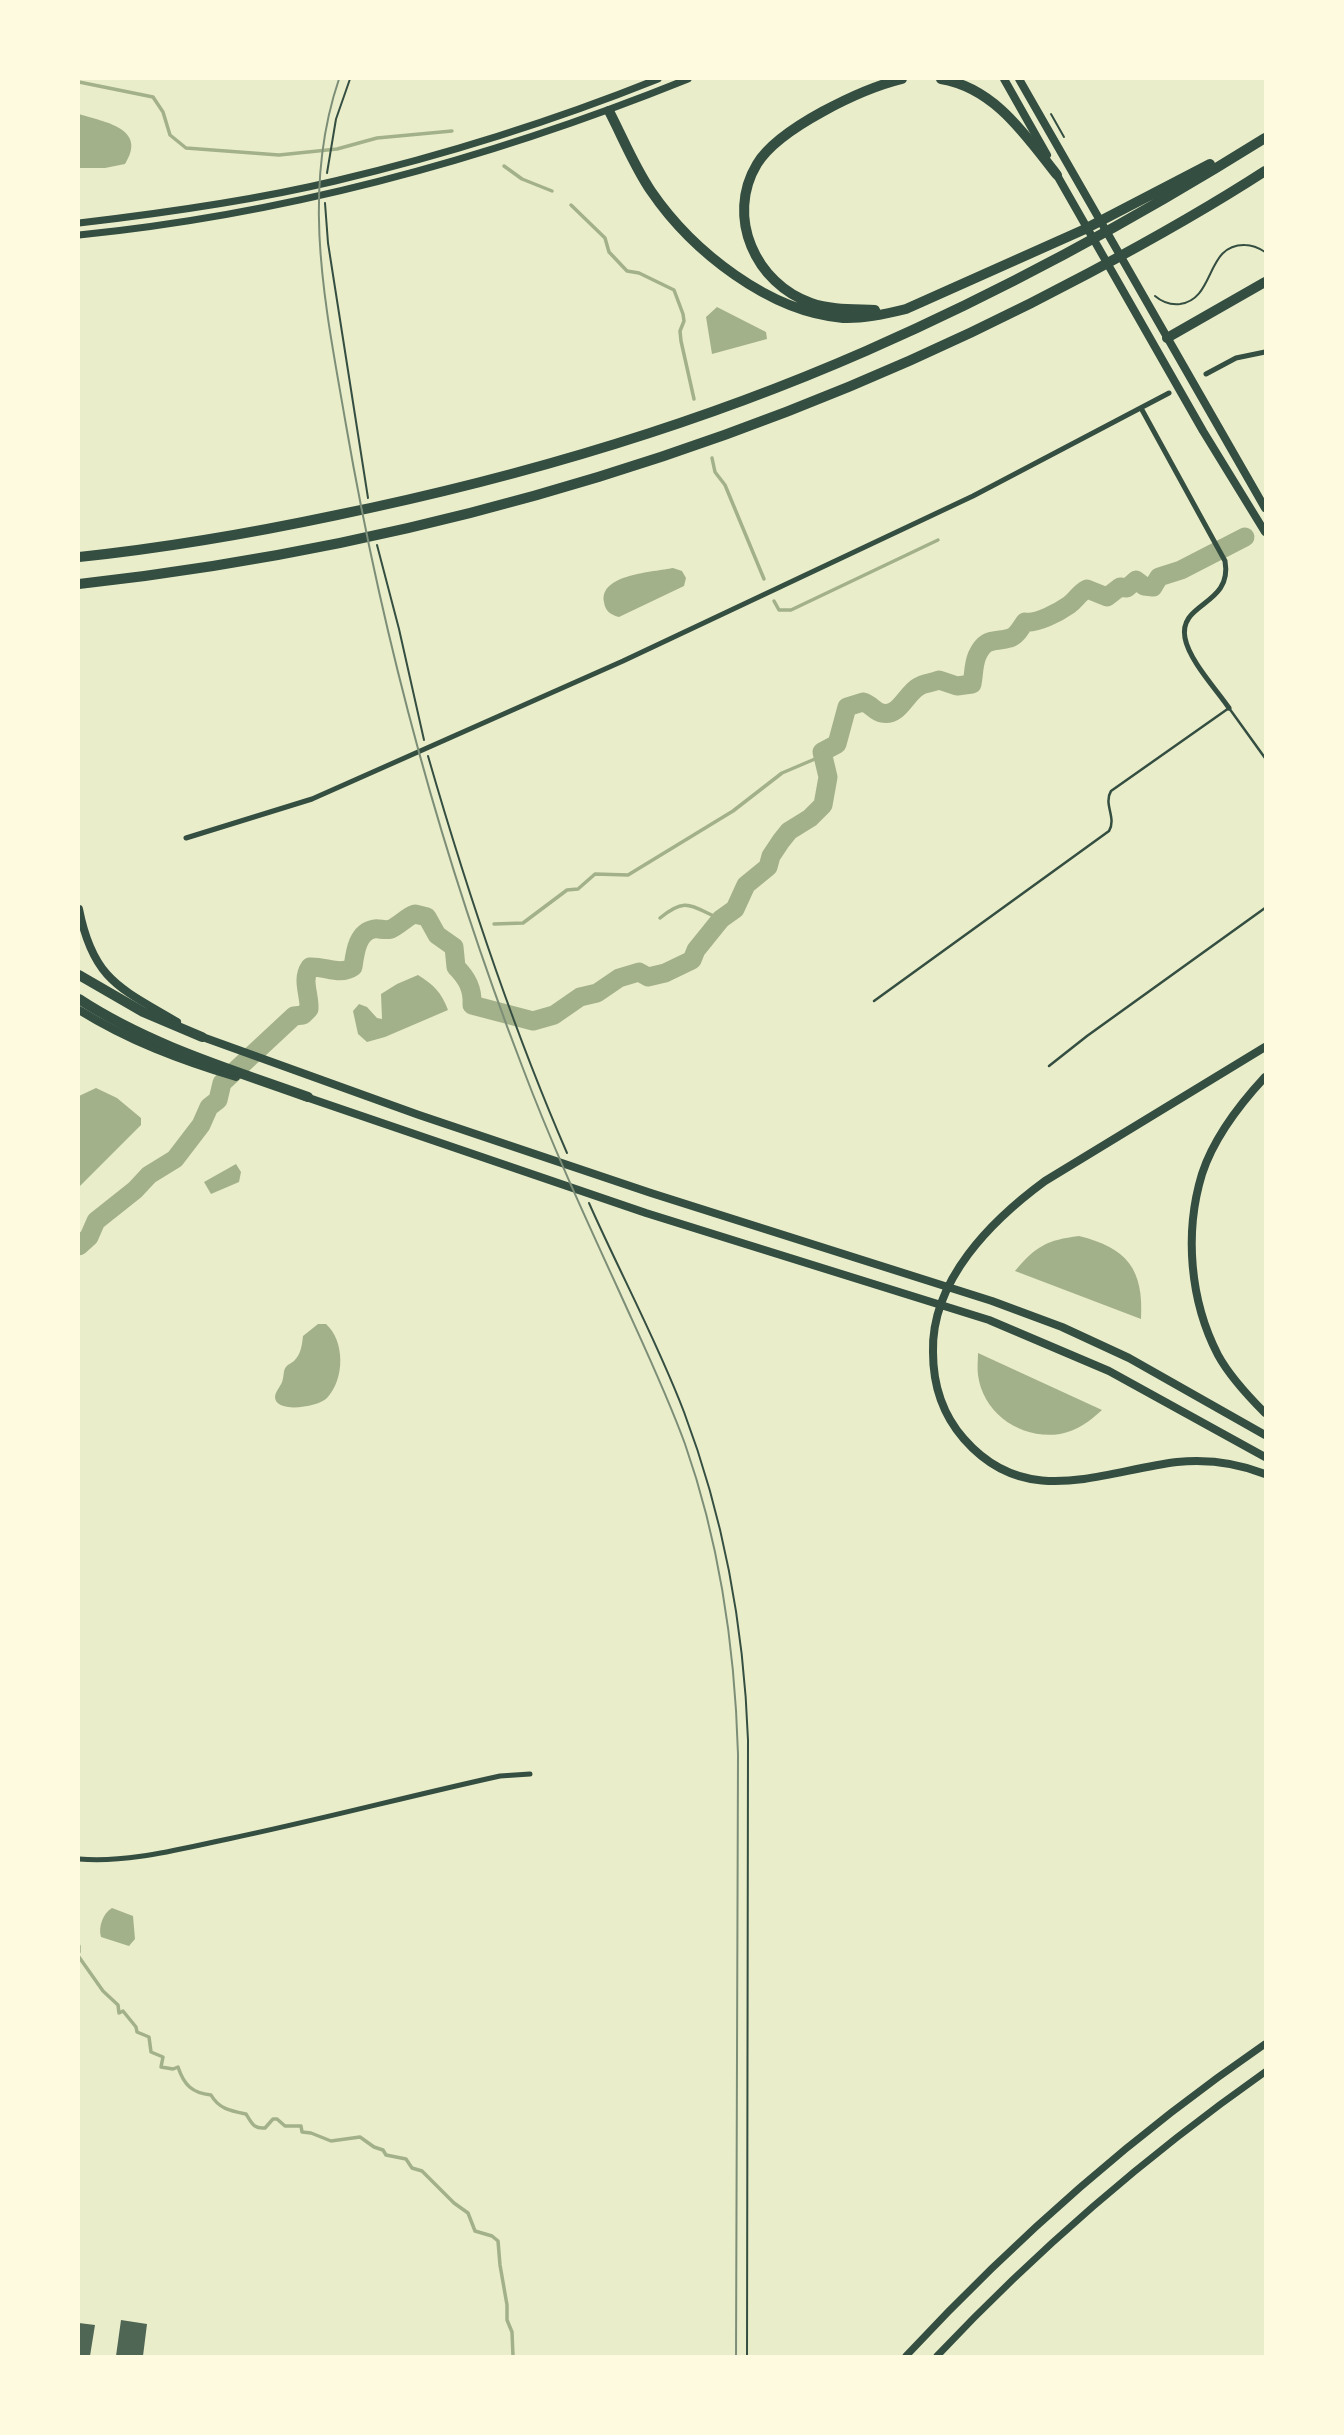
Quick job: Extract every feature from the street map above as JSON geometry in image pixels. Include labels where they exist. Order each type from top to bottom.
[{"type":"highway","points":[[902,79],[884,83],[847,100],[776,142],[757,164],[746,191],[744,214],[747,238],[757,260],[769,276],[811,303],[843,309],[877,310],[932,298]]},
{"type":"highway","points":[[941,79],[965,86],[984,96],[1015,120],[1057,175]]},
{"type":"highway","points":[[606,106],[636,166],[667,213],[709,254],[740,279],[772,298],[809,313],[844,318],[878,316],[906,309],[932,298],[1083,230],[1265,136]]},
{"type":"highway","points":[[79,556],[204,540],[388,505],[574,457],[674,424],[864,352],[992,292],[1108,232],[1189,186],[1265,136]]},
{"type":"highway","points":[[79,584],[211,567],[393,532],[557,490],[681,451],[776,417],[960,338],[1120,256],[1265,171]]},
{"type":"highway","points":[[1167,338],[1265,282]]},
{"type":"highway","points":[[79,975],[143,1012],[203,1038]]},
{"type":"highway","points":[[79,999],[122,1025],[187,1058],[308,1097]]},
{"type":"main road","points":[[1003,79],[1203,431],[1265,531]]},
{"type":"main road","points":[[1019,79],[1265,508]]},
{"type":"main road","points":[[1154,345],[1167,338]]},
{"type":"main road","points":[[79,909],[87,943],[93,957],[107,975],[126,992],[203,1038],[625,1185],[1039,1318],[1129,1359],[1265,1435]]},
{"type":"main road","points":[[79,1010],[117,1033],[187,1058]]},
{"type":"main road","points":[[1265,1048],[1045,1181],[1013,1205],[973,1249],[947,1290],[938,1312],[932,1340],[933,1369],[939,1400],[956,1430],[978,1455],[1008,1472],[1039,1482],[1070,1482],[1140,1468],[1199,1461],[1238,1465],[1265,1474]]},
{"type":"main road","points":[[1265,1077],[1242,1101],[1221,1133],[1202,1173],[1193,1217],[1192,1269],[1202,1317],[1219,1357],[1242,1389],[1265,1413]]},
{"type":"main road","points":[[308,1097],[633,1209],[989,1320],[1109,1371],[1265,1457]]},
{"type":"street","points":[[79,223],[226,203],[333,182],[606,106],[658,79]]},
{"type":"street","points":[[79,235],[229,215],[334,193],[463,159],[688,79]]},
{"type":"street","points":[[1206,374],[1236,358],[1265,352]]},
{"type":"street","points":[[186,838],[312,799],[623,661],[972,496],[1169,393]]},
{"type":"street","points":[[1140,408],[1225,561],[1227,580],[1220,591],[1191,616],[1185,625],[1184,636],[1189,651],[1229,708]]},
{"type":"street","points":[[79,1859],[127,1858],[154,1854],[286,1827],[500,1776],[530,1773]]},
{"type":"street","points":[[906,2356],[1010,2250],[1098,2171],[1265,2044]]},
{"type":"street","points":[[937,2356],[980,2310],[1126,2176],[1265,2072]]},
{"type":"lane","points":[[874,1001],[1109,831],[1112,820],[1108,801],[1111,791],[1229,708],[1265,758]]},
{"type":"lane","points":[[1049,1066],[1265,908]]},
{"type":"path","points":[[327,174],[340,103],[350,79]]},
{"type":"path","points":[[326,201],[326,226],[361,463]]},
{"type":"path","points":[[1152,294],[1169,304],[1190,301],[1205,287],[1214,263],[1228,249],[1238,245],[1250,245],[1265,252]]},
{"type":"path","points":[[382,569],[399,629],[424,741]]},
{"type":"path","points":[[428,753],[464,876],[500,982],[569,1157]]},
{"type":"path","points":[[589,1204],[671,1381],[701,1459],[725,1546],[741,1643],[749,1760],[747,2356]]},
{"type":"shaded area","points":[[79,114],[111,124],[127,134],[131,142],[131,152],[125,164],[105,168],[79,168]]},
{"type":"shaded area","points":[[717,307],[766,332],[767,339],[712,354],[706,317]]},
{"type":"shaded area","points":[[673,568],[682,571],[686,578],[684,586],[619,617],[606,608],[605,593],[610,585],[629,576]]},
{"type":"shaded area","points":[[418,975],[436,990],[448,1010],[367,1042],[358,1034],[353,1011],[359,1004],[382,1019],[381,994]]},
{"type":"shaded area","points":[[96,1088],[117,1098],[141,1118],[141,1125],[79,1187],[79,1096]]},
{"type":"shaded area","points":[[236,1164],[241,1172],[239,1182],[211,1194],[204,1182]]},
{"type":"shaded area","points":[[1079,1236],[1109,1247],[1129,1263],[1139,1287],[1141,1319],[1015,1271],[1043,1246]]},
{"type":"shaded area","points":[[318,1324],[326,1324],[337,1340],[340,1371],[337,1381],[327,1398],[322,1401],[307,1406],[282,1406],[275,1397],[285,1368],[298,1355],[303,1336]]},
{"type":"shaded area","points":[[978,1353],[1102,1410],[1083,1425],[1060,1434],[1032,1433],[1019,1428],[996,1412],[988,1402],[978,1375]]},
{"type":"shaded area","points":[[112,1908],[133,1916],[135,1939],[129,1946],[101,1937],[102,1921]]},
{"type":"building","points":[[121,2320],[147,2324],[143,2356],[116,2356]]},
{"type":"building","points":[[79,2323],[95,2325],[90,2356],[79,2356]]},
{"type":"waterway","points":[[79,82],[153,97],[163,112],[170,135],[186,148],[279,155],[337,149],[377,138],[452,131]]},
{"type":"waterway","points":[[504,166],[522,179],[552,191]]},
{"type":"waterway","points":[[571,205],[605,238],[609,252],[627,271],[639,273],[674,290],[683,314],[681,341],[694,399]]},
{"type":"waterway","points":[[712,458],[715,472],[725,485],[764,579]]},
{"type":"waterway","points":[[79,1246],[89,1237],[96,1221],[135,1190],[149,1175],[175,1159],[201,1125],[209,1107],[218,1100],[222,1083],[294,1016],[303,1015],[309,1009],[306,982],[310,967],[338,971],[353,967],[360,939],[368,931],[391,929],[415,914],[427,917],[437,935],[454,947],[456,967],[468,984],[472,1005],[533,1021],[554,1015],[580,997],[597,993],[619,978],[639,972],[648,977],[665,973],[692,960],[696,950],[721,919],[735,909],[746,885],[768,867],[771,856],[789,831],[810,818],[823,805],[828,777],[822,752],[837,744],[847,707],[863,702],[880,712],[888,713],[898,708],[922,685],[939,680],[957,686],[972,684],[976,660],[984,645],[1012,637],[1025,622],[1054,614],[1087,589],[1107,597],[1120,587],[1127,588],[1136,580],[1144,586],[1153,587],[1159,577],[1181,570],[1245,537]]},
{"type":"waterway","points":[[774,601],[779,610],[791,610],[938,540]]},
{"type":"waterway","points":[[494,924],[523,923],[567,890],[578,889],[595,874],[628,875],[733,811],[782,773],[822,756]]},
{"type":"waterway","points":[[660,918],[684,905],[721,919]]},
{"type":"waterway","points":[[79,1946],[79,1952]]},
{"type":"waterway","points":[[79,1957],[103,1991],[118,2005],[119,2013],[123,2011],[137,2032],[149,2037],[151,2052],[163,2057],[161,2067],[178,2067],[183,2079],[194,2090],[211,2095],[226,2109],[246,2114],[258,2128],[265,2128],[273,2119],[277,2119],[285,2126],[301,2126],[302,2132],[331,2141],[360,2137],[383,2150],[386,2155],[406,2159],[412,2168],[422,2171],[468,2213],[475,2231],[492,2236],[498,2241],[507,2320],[512,2332],[513,2356]]},
{"type":"tram line","points":[[339,79],[327,122],[321,165],[320,251],[331,338],[361,507],[397,669],[441,830],[493,988],[556,1152],[654,1367],[685,1444],[708,1520],[724,1597],[738,1754],[736,2356]]}]
